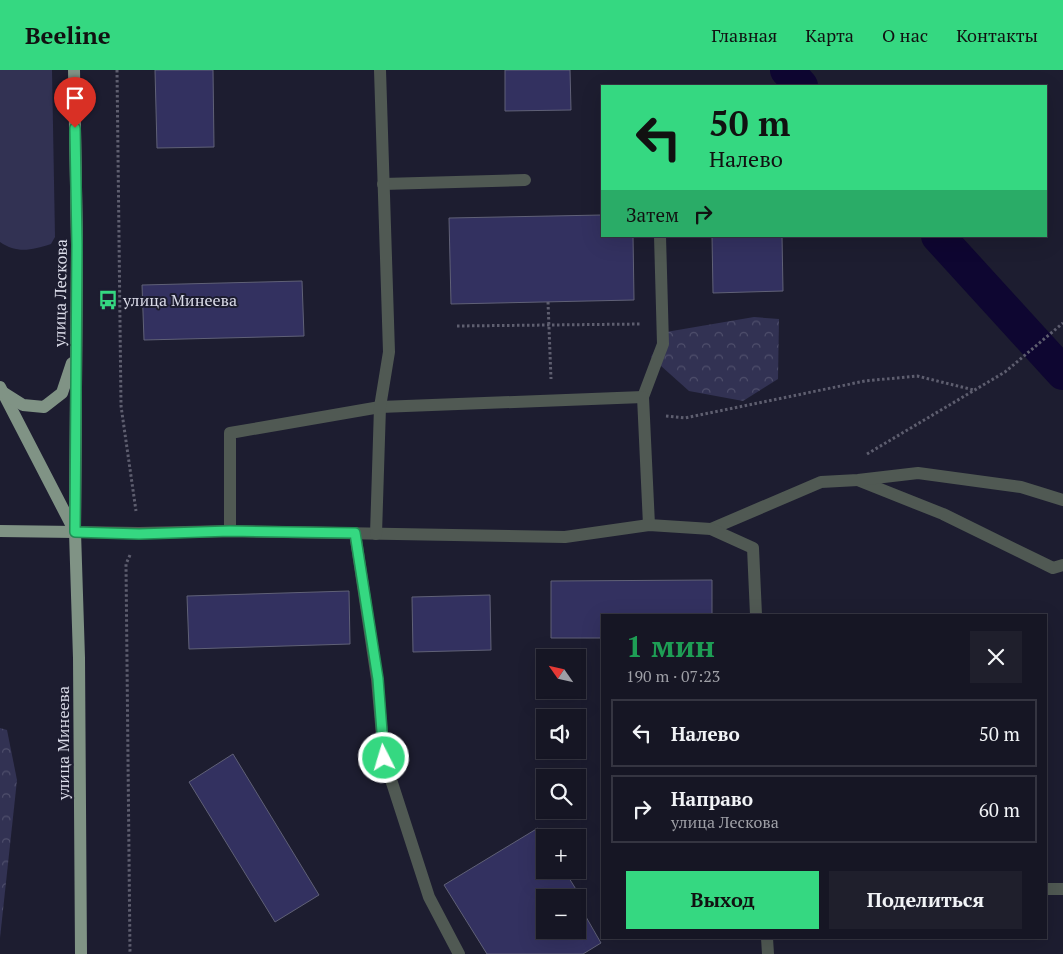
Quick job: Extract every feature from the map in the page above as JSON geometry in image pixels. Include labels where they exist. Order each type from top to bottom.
[{"type":"main road","name":"улица Лескова","points":[[74,70],[77,245],[75,532]]},
{"type":"main road","points":[[2,390],[23,405],[44,407],[62,393],[75,354]]},
{"type":"main road","points":[[0,531],[75,532],[2,390]]},
{"type":"main road","name":"улица Минеева","points":[[75,532],[81,954]]},
{"type":"street","points":[[376,534],[380,407],[389,352],[380,70]]},
{"type":"street","points":[[383,184],[525,180]]},
{"type":"street","points":[[649,525],[643,397],[663,344],[660,237]]},
{"type":"street","points":[[230,531],[230,433],[380,407],[643,397]]},
{"type":"street","points":[[710,529],[821,482],[918,474],[1021,487],[1063,500]]},
{"type":"street","points":[[858,480],[944,514],[1053,568],[1063,565]]},
{"type":"street","points":[[75,532],[139,534],[230,531],[565,537],[649,525],[710,529],[753,548],[756,614]]},
{"type":"street","points":[[355,533],[378,679],[384,758],[429,897],[459,954]]},
{"type":"street","points":[[1047,889],[1063,889]]},
{"type":"street","points":[[767,939],[768,954]]},
{"type":"path","points":[[548,302],[552,400]]},
{"type":"path","points":[[864,456],[1005,372],[1063,322]]},
{"type":"path","points":[[456,326],[663,323]]},
{"type":"path","points":[[644,414],[685,418],[866,381],[917,376],[974,390]]},
{"type":"green space","points":[[0,70],[52,70],[55,237],[51,244],[37,248],[25,250],[12,248],[0,242]]},
{"type":"green space","points":[[754,317],[779,319],[778,379],[743,401],[689,391],[651,357],[666,332]]},
{"type":"green space","points":[[0,728],[7,730],[17,780],[0,938]]},
{"type":"building","points":[[155,70],[213,70],[214,147],[157,148]]},
{"type":"building","points":[[505,70],[570,70],[571,110],[505,111]]},
{"type":"building","points":[[601,215],[601,237],[633,237],[634,300],[451,304],[449,218]]},
{"type":"building","points":[[712,237],[782,237],[783,291],[713,293]]},
{"type":"building","points":[[302,281],[304,336],[144,340],[142,285]]},
{"type":"building","points":[[712,580],[712,614],[601,614],[601,638],[551,638],[551,581]]},
{"type":"building","points":[[349,591],[350,644],[189,649],[187,596]]},
{"type":"building","points":[[490,595],[491,650],[413,652],[412,597]]},
{"type":"building","points":[[233,754],[319,895],[275,922],[189,782]]},
{"type":"building","points":[[536,829],[536,879],[570,879],[576,889],[536,889],[536,939],[586,939],[586,917],[601,943],[583,954],[487,954],[444,885]]},
{"type":"waterway","points":[[787,70],[800,85]]},
{"type":"waterway","points":[[939,237],[1063,373]]},
{"type":"place","name":"улица Минеева","points":[[108,300]]},
{"type":"route","points":[[75,128],[77,245],[75,532],[139,534],[230,531],[355,533],[378,679],[384,758]]}]
